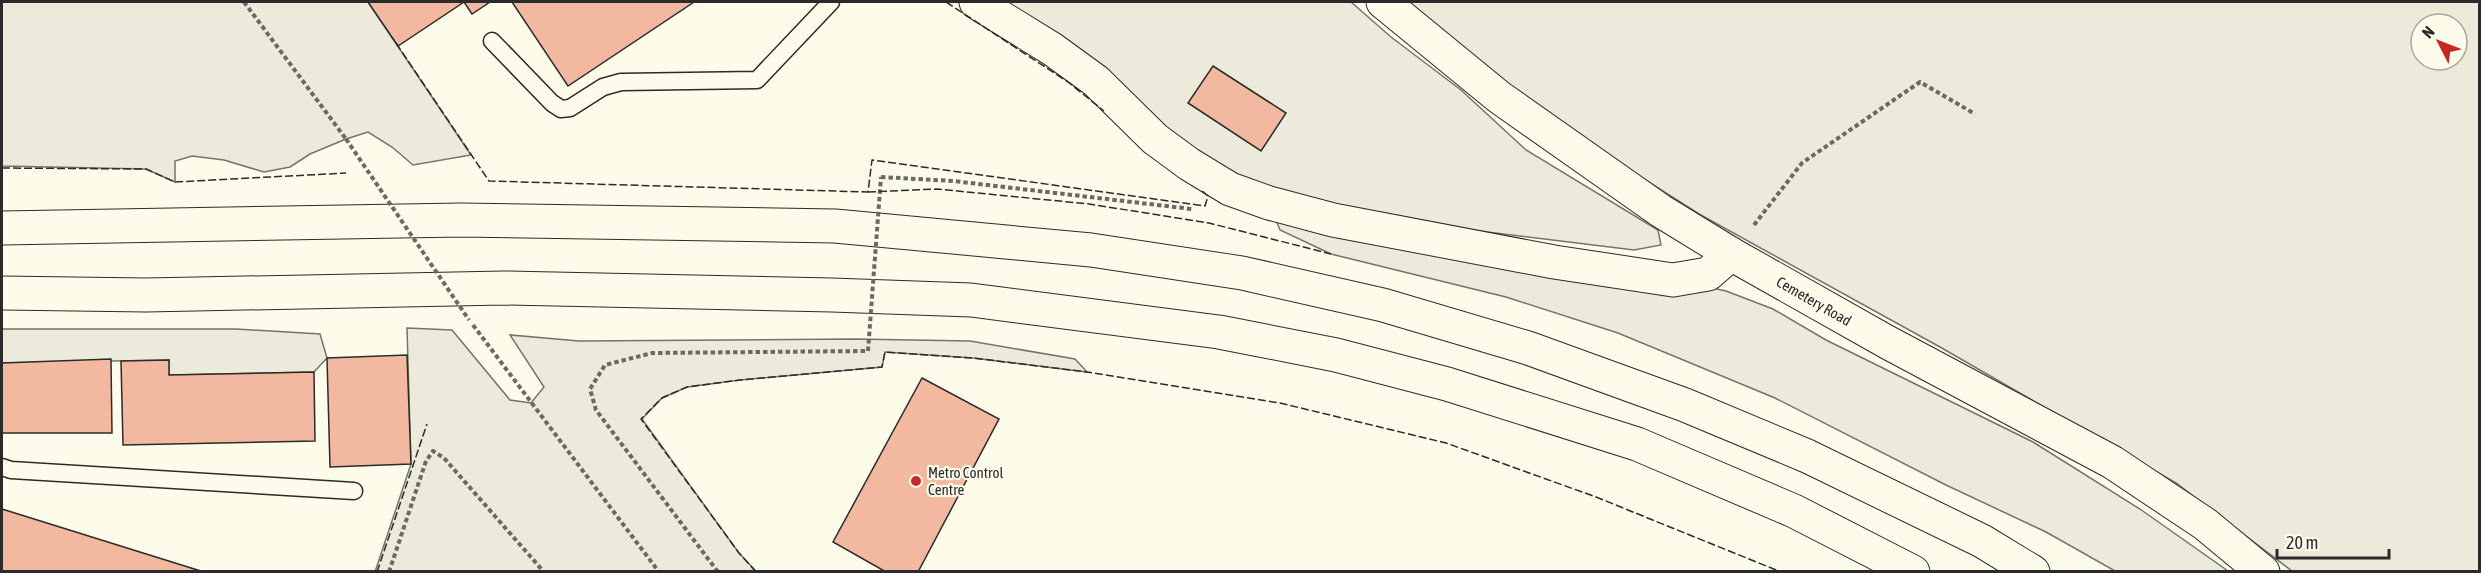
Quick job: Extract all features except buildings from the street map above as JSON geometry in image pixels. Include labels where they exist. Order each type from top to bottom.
[{"type":"main road","points":[[976,2],[1052,49],[1096,81],[1155,139],[1189,164],[1230,189],[1269,203],[1333,220],[1554,262],[1673,280],[1708,274],[1731,254]]},
{"type":"main road","name":"Cemetery Road","points":[[1383,2],[1499,97],[1621,184],[1731,254],[1887,342],[2112,462],[2205,524],[2263,572]]},
{"type":"main road","points":[[2,228],[461,220],[835,226],[1091,250],[1242,273],[1383,305],[1528,348],[1685,405],[1808,456],[1982,541],[2033,572]]},
{"type":"main road","points":[[2,293],[146,295],[504,288],[832,295],[971,300],[1219,332],[1336,355],[1436,381],[1637,444],[1794,511],[1913,572]]},
{"type":"lane","points":[[492,41],[552,103],[561,109],[570,108],[603,87],[621,82],[758,80],[831,2]]},
{"type":"lane","points":[[2,467],[11,470],[354,491]]},
{"type":"path","points":[[244,2],[346,138],[469,320],[659,572]]},
{"type":"path","points":[[1731,254],[1802,163],[1920,82],[1975,114]]},
{"type":"path","points":[[718,572],[596,410],[590,389],[605,365],[652,353],[868,351],[881,177],[953,181],[1195,210]]},
{"type":"path","points":[[389,572],[426,461],[434,451],[444,458],[544,572]]},
{"type":"shaded area","points":[[2,2],[368,2],[471,155],[413,165],[392,147],[368,132],[310,154],[290,167],[264,172],[224,160],[192,156],[175,161],[175,182],[146,169],[2,166]]},
{"type":"shaded area","points":[[976,2],[1351,2],[1391,37],[1461,90],[1526,150],[1658,230],[1661,245],[1634,250],[1422,224],[1726,291],[1773,309],[1826,340],[2033,442],[2140,509],[2228,571],[2115,571],[2046,532],[1946,485],[1775,398],[1618,333],[1506,297],[1331,254],[1280,230],[1269,203]]},
{"type":"shaded area","points":[[1404,2],[2479,2],[2479,571],[2292,571],[2176,483],[1940,347],[1699,214],[1548,118]]},
{"type":"shaded area","points":[[407,328],[452,330],[510,400],[531,403],[544,387],[510,335],[579,341],[855,339],[970,341],[1075,359],[1087,372],[973,358],[885,352],[882,367],[687,387],[662,398],[642,419],[739,553],[756,571],[375,572],[411,464]]},
{"type":"shaded area","points":[[2,329],[236,329],[320,334],[327,358],[314,372],[169,375],[169,360],[2,363]]},
{"type":"fence","points":[[946,2],[1068,82],[1104,111]]},
{"type":"fence","points":[[396,43],[489,181],[868,192],[872,160],[1205,206],[1208,196],[1201,190]]},
{"type":"fence","points":[[2,168],[146,169],[175,182],[346,173]]},
{"type":"fence","points":[[868,192],[937,189],[1089,204],[1209,223],[1331,254]]},
{"type":"fence","points":[[756,572],[739,553],[641,419],[662,398],[687,387],[882,367],[885,352],[973,358],[1087,372],[1280,403],[1446,443],[1596,497],[1781,572]]},
{"type":"fence","points":[[377,572],[427,424]]},
{"type":"place","name":"Metro Control Centre","points":[[916,481]]}]
